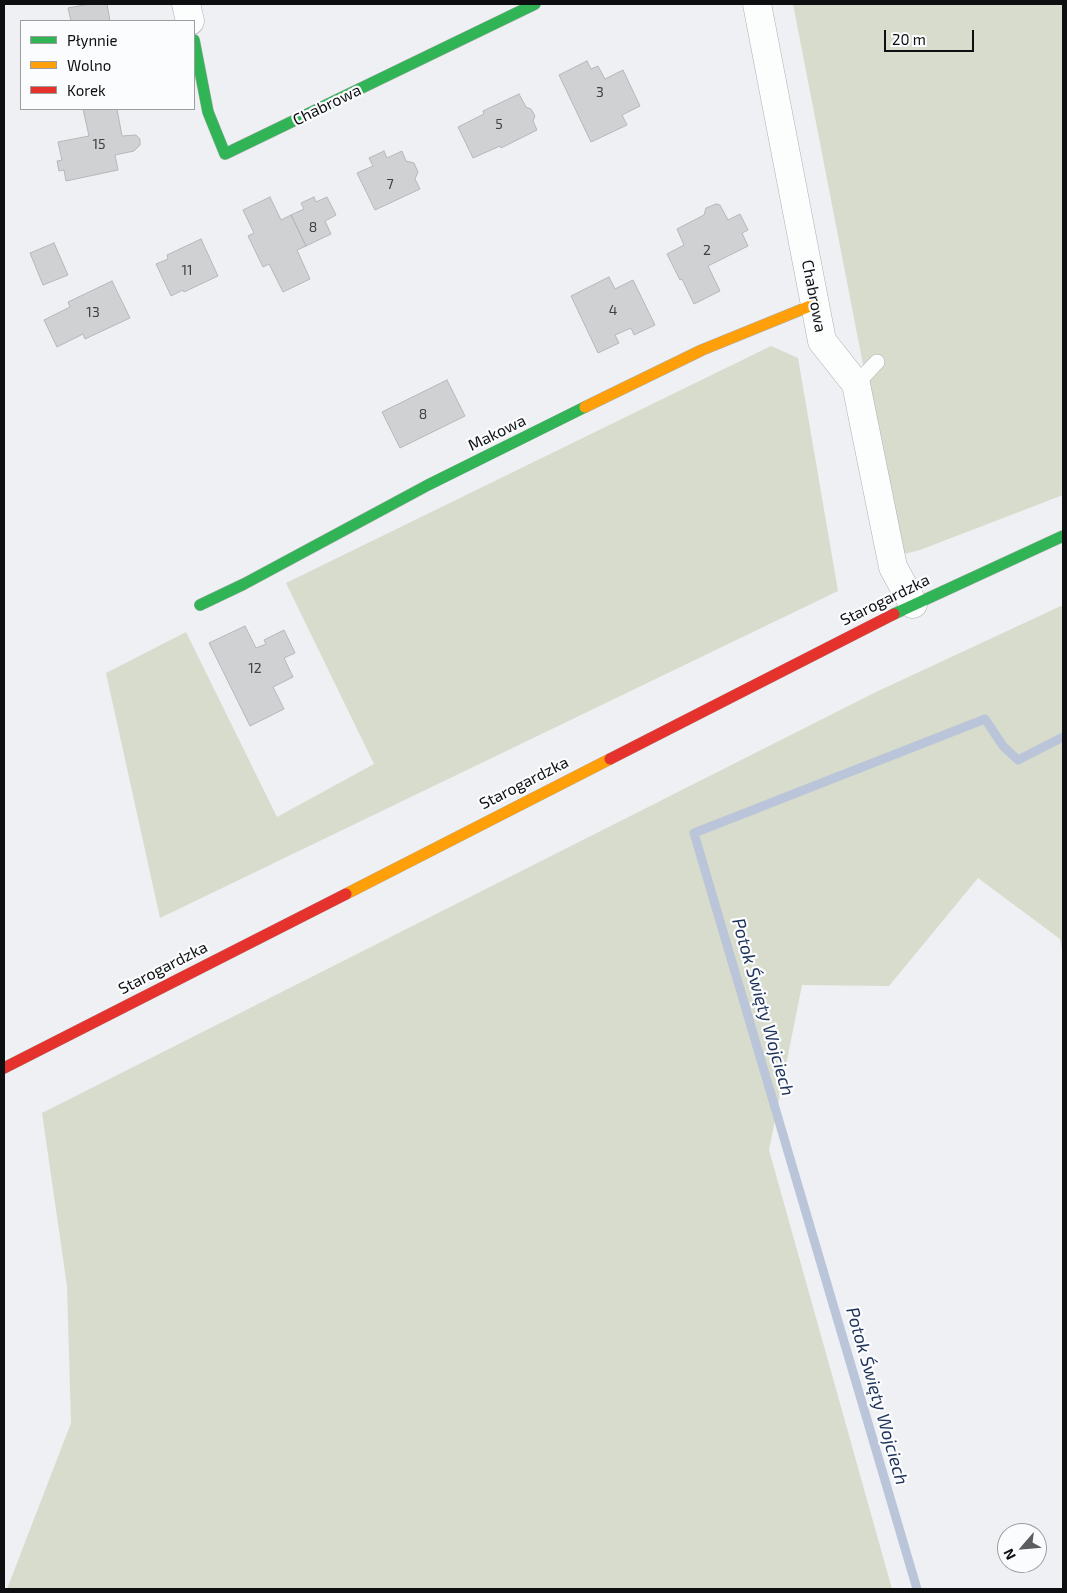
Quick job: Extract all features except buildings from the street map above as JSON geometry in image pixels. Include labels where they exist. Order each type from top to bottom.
[{"type":"main road","name":"Chabrowa","points":[[195,45],[208,112],[225,154],[535,4]]},
{"type":"main road","name":"Makowa","points":[[200,605],[244,584],[428,485],[702,350],[815,304]]},
{"type":"main road","name":"Starogardzka","points":[[4,1068],[912,604],[1063,536]]},
{"type":"street","points":[[186,4],[190,20]]},
{"type":"street","name":"Chabrowa","points":[[757,4],[822,341],[856,384],[893,567],[912,604]]},
{"type":"lane","points":[[856,384],[877,362]]},
{"type":"shaded area","points":[[793,4],[1063,4],[1063,495],[920,550],[900,555]]},
{"type":"shaded area","points":[[771,346],[798,358],[838,591],[160,918],[106,673],[186,632],[277,817],[374,764],[286,583]]},
{"type":"shaded area","points":[[1063,605],[1063,956],[1060,939],[978,878],[889,986],[802,985],[769,1150],[892,1589],[7,1589],[71,1423],[67,1286],[42,1113],[876,692]]},
{"type":"waterway","name":"Potok Święty Wojciech","points":[[917,1589],[694,833],[985,719],[1003,746],[1018,760],[1063,737]]},
{"type":"traffic: fast","points":[[195,45],[208,112],[225,154],[535,4]]},
{"type":"traffic: fast","points":[[200,605],[244,584],[428,485],[585,407]]},
{"type":"traffic: fast","points":[[894,614],[1063,536]]},
{"type":"traffic: slow","points":[[585,407],[702,350],[815,304]]},
{"type":"traffic: slow","points":[[346,894],[610,759]]},
{"type":"traffic: jam","points":[[610,759],[894,614]]},
{"type":"traffic: jam","points":[[4,1068],[346,894]]}]
